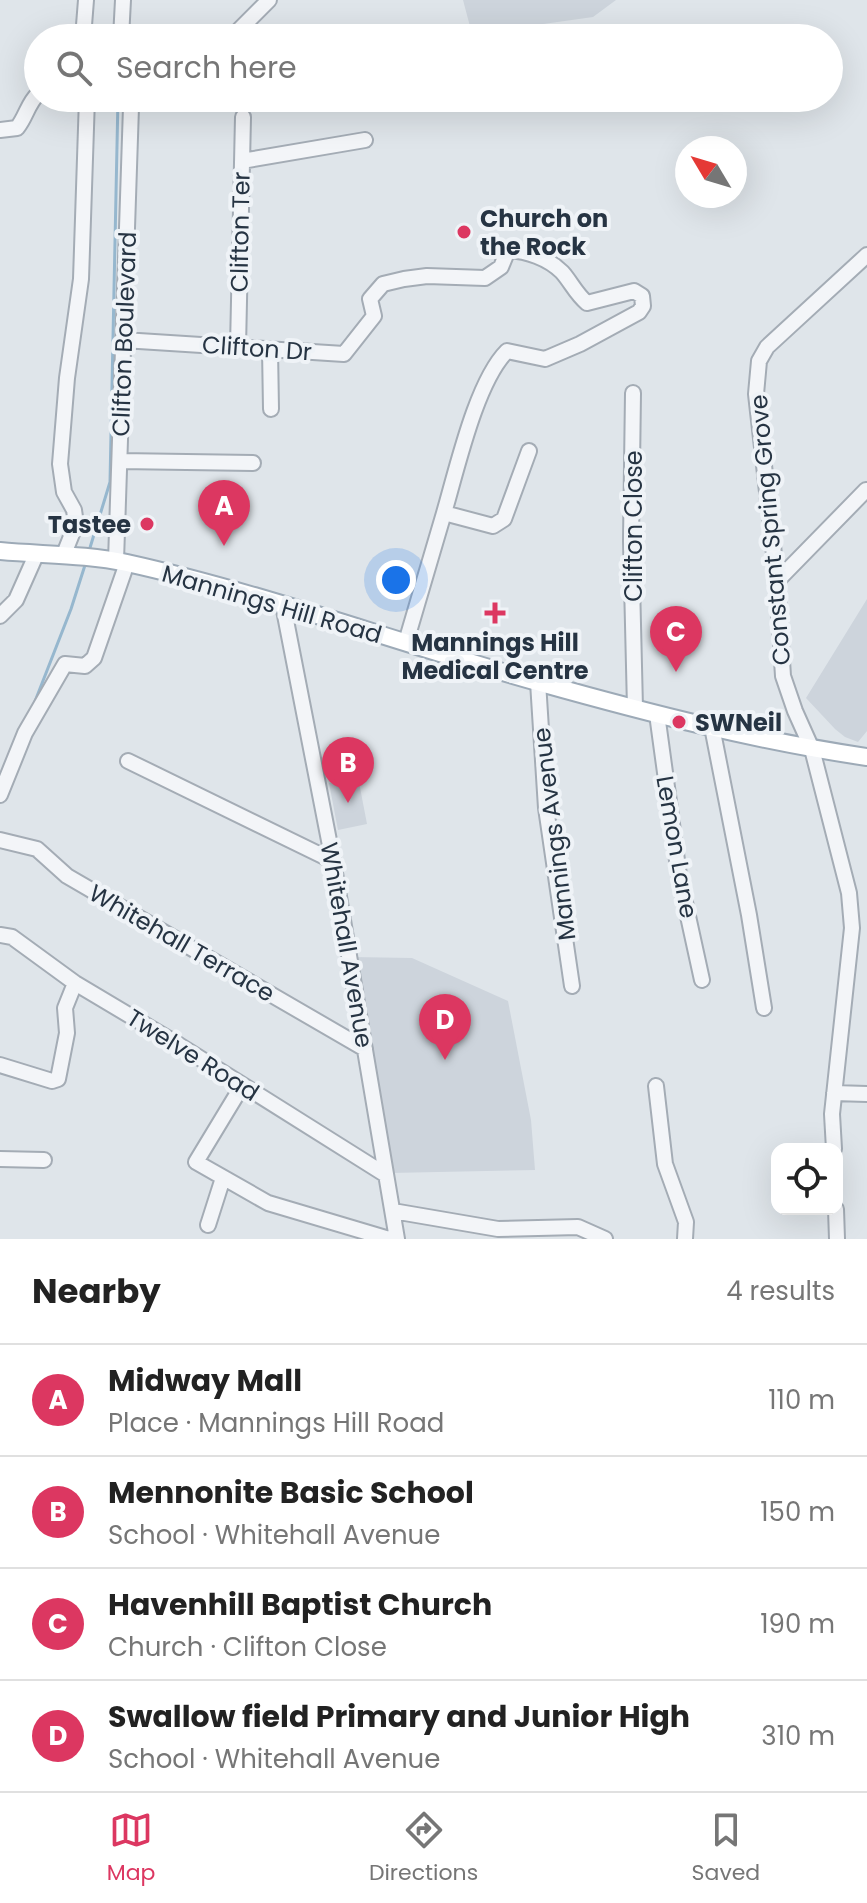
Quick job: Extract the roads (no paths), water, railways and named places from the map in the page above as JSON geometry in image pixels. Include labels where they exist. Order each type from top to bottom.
[{"type":"main road","name":"Mannings Hill Road","points":[[0,551],[64,554],[116,562],[283,605],[538,682],[657,714],[812,749],[867,757]]},
{"type":"street","points":[[84,24],[86,0]]},
{"type":"street","points":[[122,24],[123,0]]},
{"type":"street","points":[[245,24],[269,0]]},
{"type":"street","points":[[0,130],[17,128],[27,112]]},
{"type":"street","points":[[64,554],[76,524],[74,510],[64,492],[60,464],[81,279],[87,112]]},
{"type":"street","name":"Clifton Boulevard","points":[[0,795],[25,733],[65,664],[85,666],[94,658],[116,562],[130,112]]},
{"type":"street","name":"Clifton Ter","points":[[238,347],[243,117]]},
{"type":"street","points":[[242,161],[365,140]]},
{"type":"street","name":"Clifton Dr","points":[[123,340],[344,354],[374,316],[370,299],[383,284],[427,276],[485,278],[501,267],[508,250],[528,251],[561,271],[587,303],[634,291],[642,296],[643,306],[639,312],[563,352],[545,359],[507,351],[496,363],[444,513]]},
{"type":"street","name":"Constant Spring Grove","points":[[834,1143],[834,1093],[852,928],[849,893],[812,749],[783,676],[777,581],[756,394],[759,361],[767,347],[867,255]]},
{"type":"street","points":[[270,349],[271,409]]},
{"type":"street","name":"Clifton Close","points":[[633,393],[631,541],[635,708]]},
{"type":"street","points":[[406,642],[444,513],[499,525],[529,451]]},
{"type":"street","points":[[120,461],[253,463]]},
{"type":"street","points":[[777,581],[866,490]]},
{"type":"street","points":[[0,616],[16,600],[36,555]]},
{"type":"street","name":"Whitehall Avenue","points":[[283,605],[333,861],[397,1239]]},
{"type":"street","name":"Mannings Avenue","points":[[538,682],[546,808],[572,986]]},
{"type":"street","name":"Lemon Lane","points":[[657,714],[679,875],[702,980]]},
{"type":"street","points":[[712,727],[764,1008]]},
{"type":"street","points":[[128,761],[333,861]]},
{"type":"street","name":"Whitehall Terrace","points":[[0,840],[37,849],[67,876],[365,1049]]},
{"type":"street","name":"Twelve Road","points":[[0,935],[12,937],[75,983],[386,1175]]},
{"type":"street","points":[[0,1065],[52,1081],[58,1079],[67,1033],[65,1008],[75,983]]},
{"type":"street","points":[[242,1086],[196,1162],[268,1203],[389,1239]]},
{"type":"street","points":[[656,1086],[665,1164],[686,1222],[685,1239]]},
{"type":"street","points":[[834,1093],[867,1094]]},
{"type":"street","points":[[0,1159],[44,1160]]},
{"type":"street","points":[[208,1225],[223,1178]]},
{"type":"street","points":[[393,1211],[498,1229],[578,1227],[605,1239]]},
{"type":"street","points":[[836,1215],[837,1239]]},
{"type":"waterway","points":[[89,551],[110,482],[118,112]]},
{"type":"waterway","points":[[32,709],[86,562]]},
{"type":"place","name":"Church on the Rock","points":[[464,232]]},
{"type":"place","name":"Tastee","points":[[147,524]]},
{"type":"place","name":"Midway Mall","points":[[224,546]]},
{"type":"place","name":"Mannings Hill Medical Centre","points":[[495,613]]},
{"type":"place","name":"Havenhill Baptist Church","points":[[676,672]]},
{"type":"place","name":"SWNeil","points":[[679,722]]},
{"type":"place","name":"Mennonite Basic School","points":[[348,803]]},
{"type":"place","name":"Swallow field Primary and Junior High","points":[[445,1060]]}]
